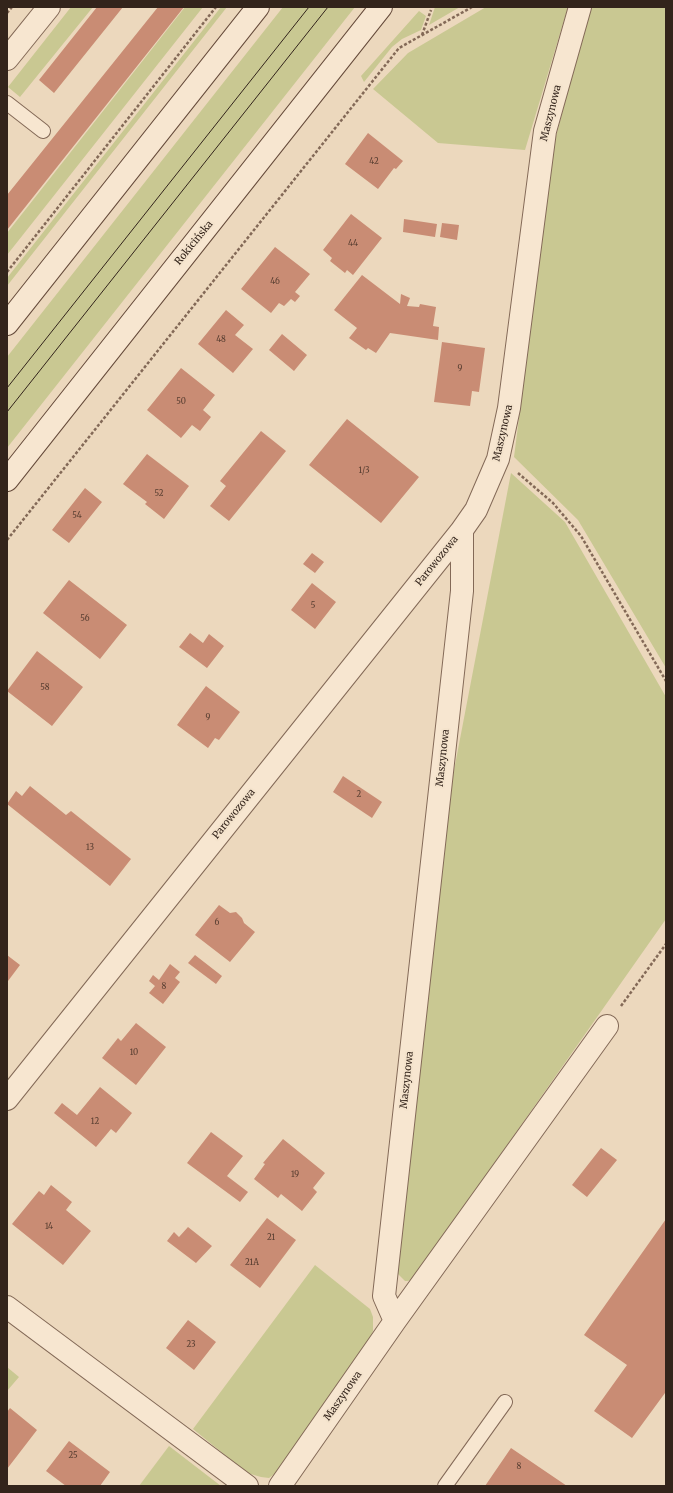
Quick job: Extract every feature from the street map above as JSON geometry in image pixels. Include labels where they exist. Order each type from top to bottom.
[{"type":"street","points":[[7,60],[49,7]]},
{"type":"street","points":[[7,324],[258,7]]},
{"type":"street","name":"Rokicińska","points":[[7,480],[381,7]]},
{"type":"street","name":"Maszynowa","points":[[280,1486],[395,1321],[384,1296],[462,591],[462,530],[476,510],[498,459],[509,408],[545,131],[580,7]]},
{"type":"street","name":"Parowozowa","points":[[7,1099],[462,530]]},
{"type":"street","points":[[395,1321],[607,1026]]},
{"type":"street","points":[[7,1307],[246,1486]]},
{"type":"lane","points":[[7,103],[43,131]]},
{"type":"lane","points":[[445,1486],[505,1402]]},
{"type":"path","points":[[7,13],[12,7]]},
{"type":"path","points":[[7,272],[216,7]]},
{"type":"path","points":[[7,540],[399,48],[472,7]]},
{"type":"path","points":[[422,35],[431,10]]},
{"type":"path","points":[[498,459],[535,487],[569,519],[581,536],[666,681]]},
{"type":"path","points":[[607,1026],[666,944]]},
{"type":"shaded area","points":[[71,7],[93,7],[20,97],[8,87]]},
{"type":"shaded area","points":[[185,7],[203,7],[7,255],[7,233]]},
{"type":"shaded area","points":[[221,7],[227,7],[7,286],[7,278]]},
{"type":"shaded area","points":[[283,7],[355,7],[7,448],[7,357]]},
{"type":"shaded area","points":[[435,7],[460,7],[429,25]]},
{"type":"shaded area","points":[[486,7],[568,7],[525,150],[438,143],[373,89],[408,53]]},
{"type":"shaded area","points":[[590,7],[666,7],[666,668],[578,520],[514,457],[554,144]]},
{"type":"shaded area","points":[[419,11],[426,16],[421,30],[402,39],[392,47],[364,82],[361,76]]},
{"type":"shaded area","points":[[511,473],[565,522],[666,697],[666,919],[413,1279],[405,1281],[397,1273],[441,838]]},
{"type":"shaded area","points":[[315,1265],[370,1309],[373,1317],[373,1331],[367,1347],[276,1473],[269,1478],[247,1473],[193,1429]]},
{"type":"shaded area","points":[[7,1367],[19,1377],[7,1391]]},
{"type":"shaded area","points":[[169,1446],[221,1486],[139,1486]]},
{"type":"building","points":[[97,7],[123,7],[54,93],[39,80]]},
{"type":"building","points":[[158,7],[184,7],[7,230],[7,195]]},
{"type":"building","points":[[368,133],[403,161],[396,169],[394,168],[378,189],[345,164]]},
{"type":"building","points":[[351,214],[382,238],[353,275],[347,270],[345,273],[330,261],[332,258],[323,250]]},
{"type":"building","points":[[404,219],[437,224],[435,237],[403,232]]},
{"type":"building","points":[[442,223],[459,225],[457,240],[440,237]]},
{"type":"building","points":[[275,247],[310,274],[295,292],[300,296],[295,302],[291,299],[284,306],[279,303],[271,313],[241,289]]},
{"type":"building","points":[[362,275],[400,304],[401,294],[410,298],[407,306],[419,307],[420,304],[436,307],[433,326],[439,327],[438,340],[390,333],[376,353],[368,348],[366,350],[349,338],[357,328],[334,310]]},
{"type":"building","points":[[226,310],[244,325],[235,335],[253,349],[233,373],[198,344]]},
{"type":"building","points":[[282,334],[307,355],[294,371],[269,350]]},
{"type":"building","points":[[442,342],[485,348],[479,392],[472,391],[470,406],[434,402]]},
{"type":"building","points":[[181,368],[215,395],[203,410],[211,417],[200,431],[192,425],[181,438],[147,410]]},
{"type":"building","points":[[347,419],[419,477],[381,523],[309,465]]},
{"type":"building","points":[[261,431],[286,451],[229,521],[210,506],[226,486],[220,481]]},
{"type":"building","points":[[147,454],[189,486],[164,519],[145,504],[147,502],[123,484]]},
{"type":"building","points":[[85,488],[102,502],[69,543],[52,530]]},
{"type":"building","points":[[312,553],[324,562],[315,573],[303,564]]},
{"type":"building","points":[[69,580],[127,625],[100,659],[43,613]]},
{"type":"building","points":[[312,583],[336,602],[315,629],[291,610]]},
{"type":"building","points":[[190,633],[203,643],[209,634],[224,646],[207,668],[179,647]]},
{"type":"building","points":[[37,651],[83,687],[52,726],[7,691]]},
{"type":"building","points":[[206,686],[240,712],[219,740],[215,738],[208,748],[177,725]]},
{"type":"building","points":[[343,776],[382,802],[372,818],[333,792]]},
{"type":"building","points":[[30,786],[66,815],[71,811],[131,859],[110,886],[7,804],[16,791],[22,796]]},
{"type":"building","points":[[219,905],[230,913],[236,912],[242,918],[244,923],[255,932],[230,962],[195,935]]},
{"type":"building","points":[[7,955],[20,965],[8,981],[7,980]]},
{"type":"building","points":[[195,955],[222,976],[216,984],[188,963]]},
{"type":"building","points":[[170,964],[180,972],[175,978],[180,982],[163,1004],[149,993],[155,986],[149,981],[153,975],[159,980]]},
{"type":"building","points":[[136,1023],[166,1047],[136,1085],[102,1058],[118,1038],[121,1041]]},
{"type":"building","points":[[100,1087],[132,1113],[116,1133],[111,1129],[96,1147],[54,1113],[62,1103],[77,1115]]},
{"type":"building","points":[[211,1132],[243,1156],[227,1176],[248,1192],[240,1202],[187,1163]]},
{"type":"building","points":[[283,1139],[325,1173],[313,1188],[317,1192],[302,1211],[281,1194],[278,1198],[254,1179],[265,1164],[263,1163]]},
{"type":"building","points":[[601,1148],[617,1160],[587,1197],[572,1185]]},
{"type":"building","points":[[51,1185],[72,1202],[66,1210],[91,1231],[63,1265],[12,1224],[39,1191],[44,1195]]},
{"type":"building","points":[[267,1218],[296,1240],[260,1288],[230,1265]]},
{"type":"building","points":[[666,1219],[666,1394],[665,1393],[632,1438],[594,1411],[627,1365],[584,1335]]},
{"type":"building","points":[[188,1227],[212,1246],[196,1263],[167,1241],[174,1232],[179,1237]]},
{"type":"building","points":[[188,1320],[216,1342],[194,1370],[166,1348]]},
{"type":"building","points":[[10,1408],[37,1430],[7,1469],[7,1412]]},
{"type":"building","points":[[69,1441],[110,1472],[100,1486],[66,1486],[46,1471]]},
{"type":"building","points":[[511,1448],[567,1486],[485,1486]]},
{"type":"tram line","points":[[7,388],[309,7]]},
{"type":"tram line","points":[[7,412],[328,7]]}]
